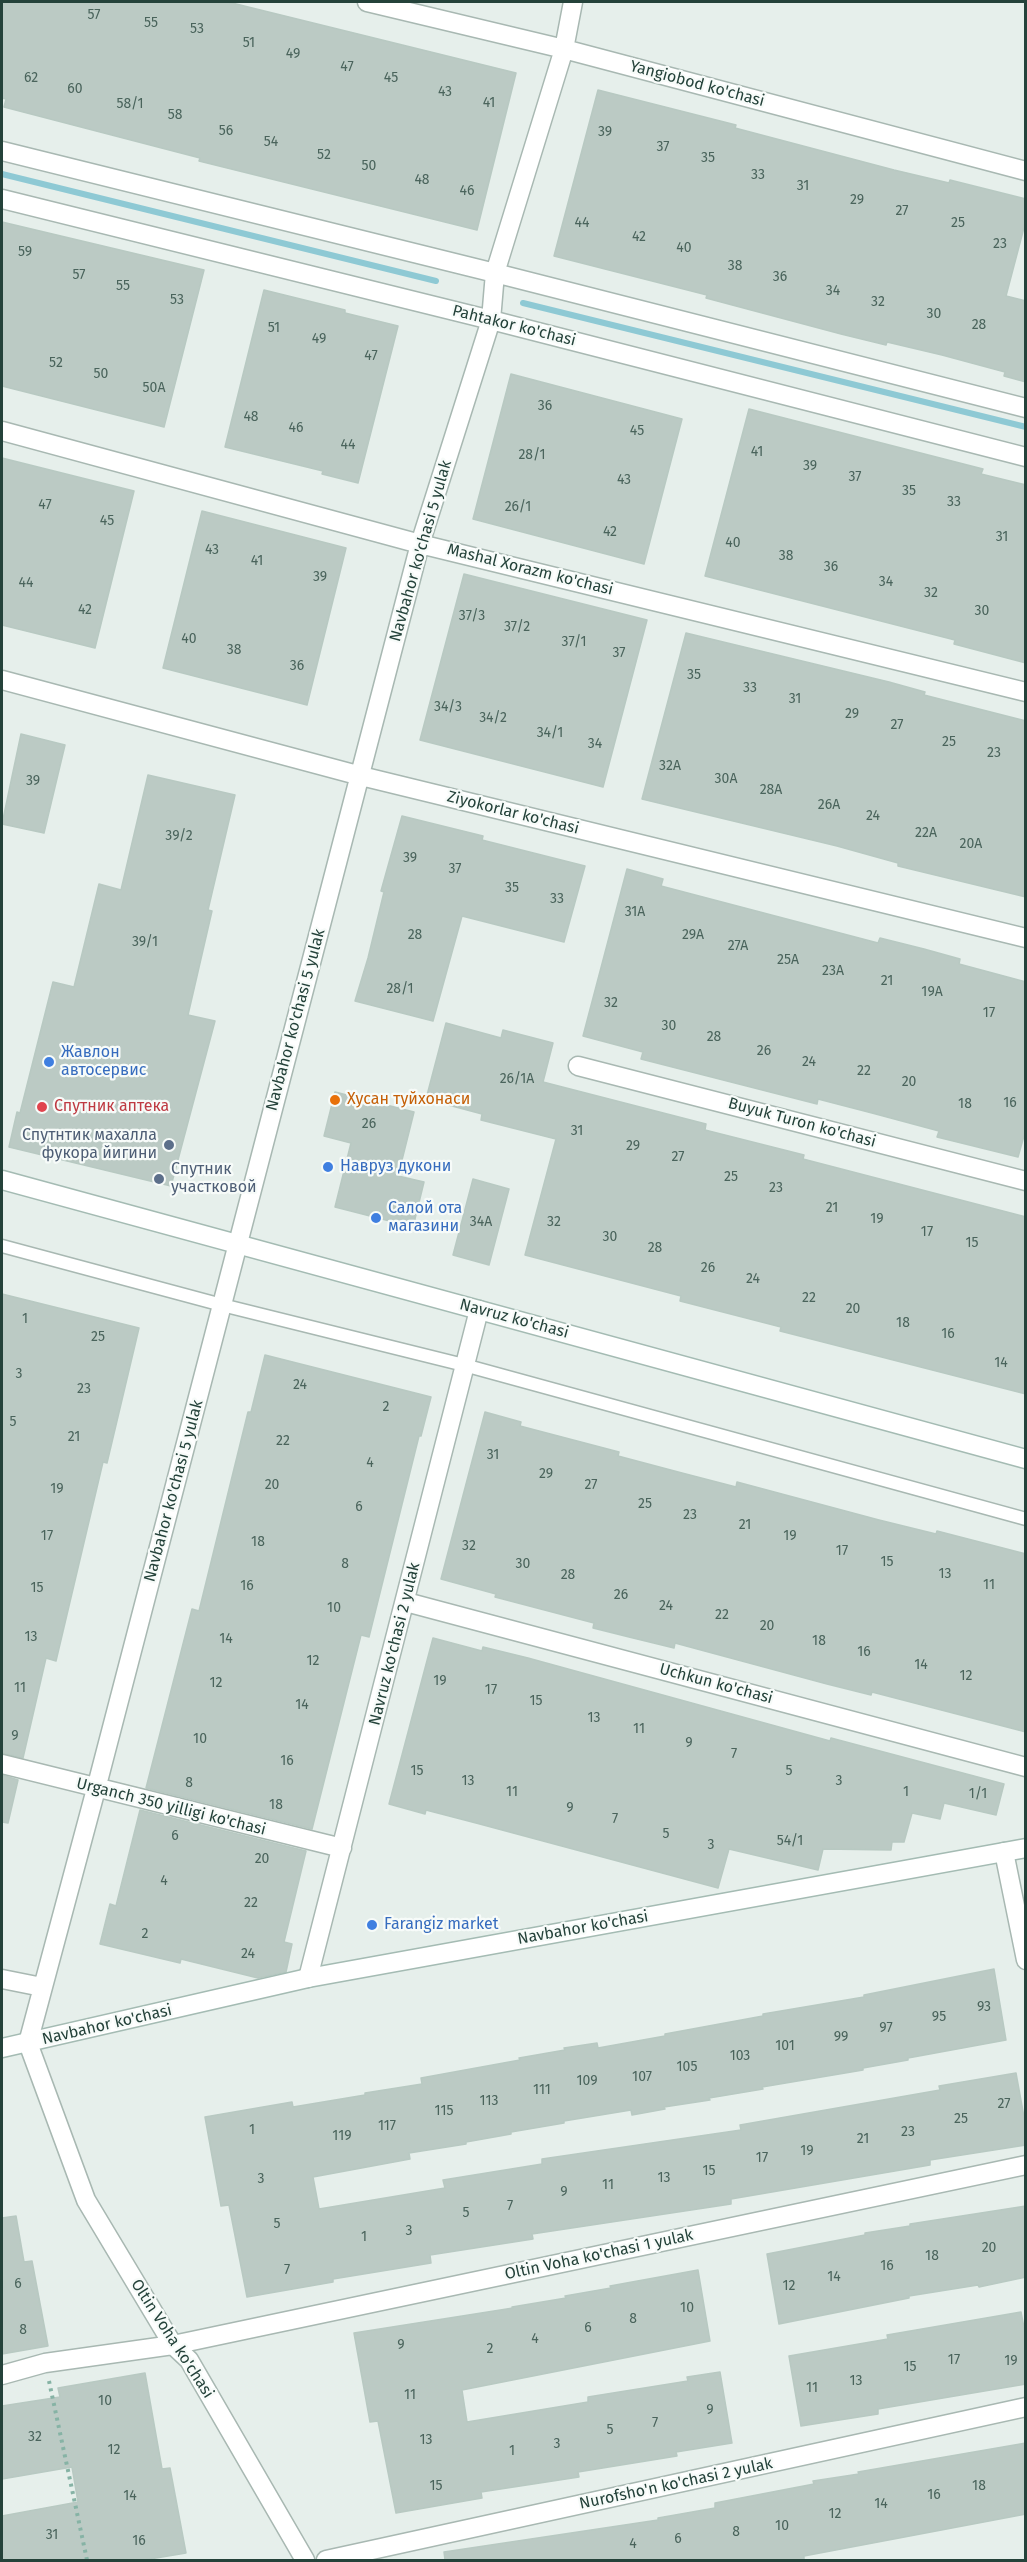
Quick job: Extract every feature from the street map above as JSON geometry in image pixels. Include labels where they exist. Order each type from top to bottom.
[{"type":"street","name":"Yangiobod ko'chasi","points":[[367,2],[564,49],[1026,171]]},
{"type":"street","name":"Navbahor ko'chasi 5 yulak","points":[[28,2043],[420,544],[491,320],[495,273],[564,49],[573,2]]},
{"type":"street","points":[[2,152],[495,273],[1026,408]]},
{"type":"street","name":"Pahtakor ko'chasi","points":[[2,199],[491,320],[1026,457]]},
{"type":"street","name":"Mashal Xorazm ko'chasi","points":[[2,431],[420,544],[1026,692]]},
{"type":"street","name":"Ziyokorlar ko'chasi","points":[[2,680],[361,776],[1026,938]]},
{"type":"street","name":"Buyuk Turon ko'chasi","points":[[578,1065],[1026,1181]]},
{"type":"street","name":"Navruz ko'chasi","points":[[2,1180],[1026,1459]]},
{"type":"street","name":"Navruz ko'chasi 2 yulak","points":[[308,1978],[479,1310]]},
{"type":"street","name":"Uchkun ko'chasi","points":[[406,1602],[1026,1767]]},
{"type":"street","name":"Urganch 350 yilligi ko'chasi","points":[[2,1764],[342,1848]]},
{"type":"street","name":"Navbahor ko'chasi","points":[[2,2048],[308,1978],[1026,1848]]},
{"type":"street","points":[[1004,1852],[1026,1960]]},
{"type":"street","points":[[2,1978],[42,1987]]},
{"type":"street","name":"Oltin Voha ko'chasi","points":[[28,2043],[86,2200],[173,2345],[189,2360],[305,2560]]},
{"type":"street","name":"Oltin Voha ko'chasi 1 yulak","points":[[2,2375],[45,2363],[173,2345],[1026,2165]]},
{"type":"street","name":"Nurofsho'n ko'chasi 2 yulak","points":[[326,2560],[1026,2407]]},
{"type":"lane","points":[[2,1246],[222,1305],[464,1365],[1026,1519]]},
{"type":"path","points":[[45,2363],[87,2560]]},
{"type":"building","points":[[2,2],[228,2],[516,73],[477,230],[199,161],[200,158],[4,107],[6,99],[2,98]]},
{"type":"building","points":[[598,90],[736,125],[735,128],[894,170],[949,183],[950,180],[1026,199],[1026,220],[1006,296],[1026,301],[1026,382],[1004,376],[1005,372],[942,355],[841,334],[706,298],[707,295],[554,256]]},
{"type":"building","points":[[2,222],[204,270],[164,427],[2,386]]},
{"type":"building","points":[[264,290],[398,326],[358,483],[322,474],[323,471],[225,447]]},
{"type":"building","points":[[511,374],[682,419],[644,564],[473,519]]},
{"type":"building","points":[[749,409],[983,469],[981,474],[1026,485],[1026,663],[954,644],[955,640],[705,576]]},
{"type":"building","points":[[2,458],[134,491],[95,648],[2,625]]},
{"type":"building","points":[[202,511],[346,548],[307,705],[163,668]]},
{"type":"building","points":[[464,574],[647,620],[603,787],[420,740]]},
{"type":"building","points":[[686,633],[889,682],[925,692],[924,695],[1026,721],[1026,897],[898,866],[898,863],[837,846],[642,799]]},
{"type":"building","points":[[21,734],[65,745],[44,833],[2,824]]},
{"type":"building","points":[[148,775],[235,795],[208,910],[212,911],[188,1015],[215,1021],[171,1186],[9,1147],[17,1112],[20,1113],[53,982],[74,987],[99,884],[121,890]]},
{"type":"building","points":[[402,816],[483,836],[482,840],[585,866],[564,942],[462,916],[433,1021],[355,1001],[368,958],[384,892],[381,891]]},
{"type":"building","points":[[627,869],[663,879],[661,886],[878,943],[880,938],[924,949],[960,959],[959,964],[1026,982],[1026,1129],[1018,1157],[937,1137],[939,1131],[872,1113],[818,1099],[817,1104],[641,1059],[643,1052],[583,1036]]},
{"type":"building","points":[[446,1023],[501,1038],[503,1030],[553,1043],[543,1082],[706,1124],[705,1130],[804,1155],[803,1159],[1026,1217],[1026,1394],[780,1331],[781,1327],[680,1301],[681,1296],[525,1255],[556,1139],[481,1120],[482,1114],[426,1099]]},
{"type":"building","points":[[335,1092],[414,1112],[398,1176],[424,1182],[413,1227],[335,1207],[351,1143],[324,1136]]},
{"type":"building","points":[[473,1179],[509,1189],[489,1265],[453,1255]]},
{"type":"building","points":[[2,1294],[139,1328],[107,1463],[103,1462],[56,1661],[46,1658],[23,1758],[2,1753]]},
{"type":"building","points":[[265,1355],[431,1397],[421,1436],[419,1436],[369,1637],[361,1635],[312,1829],[146,1788],[192,1609],[199,1611],[248,1412],[251,1412]]},
{"type":"building","points":[[485,1412],[521,1422],[520,1426],[619,1452],[618,1456],[682,1473],[736,1487],[737,1482],[879,1520],[936,1534],[937,1531],[1026,1554],[1026,1732],[872,1692],[871,1695],[827,1684],[675,1643],[674,1648],[593,1628],[594,1623],[495,1597],[496,1594],[441,1579]]},
{"type":"building","points":[[433,1638],[482,1651],[483,1647],[528,1658],[830,1741],[831,1738],[1004,1784],[996,1815],[944,1803],[940,1819],[912,1813],[904,1842],[892,1842],[891,1850],[823,1849],[818,1870],[729,1849],[718,1888],[426,1810],[425,1814],[389,1804]]},
{"type":"building","points":[[2,1775],[18,1780],[8,1823],[2,1822]]},
{"type":"building","points":[[140,1810],[306,1851],[284,1942],[292,1944],[286,1972],[258,1978],[181,1959],[180,1963],[100,1944],[110,1904],[116,1906]]},
{"type":"building","points":[[994,1969],[1006,2040],[908,2058],[908,2060],[863,2068],[863,2070],[762,2087],[763,2089],[709,2098],[710,2100],[664,2107],[665,2109],[632,2115],[631,2110],[564,2121],[564,2123],[466,2142],[466,2144],[409,2153],[410,2159],[313,2177],[319,2209],[445,2188],[443,2180],[542,2164],[542,2159],[741,2130],[740,2125],[940,2090],[939,2086],[1016,2073],[1026,2128],[1026,2145],[930,2160],[930,2165],[731,2199],[731,2204],[532,2234],[533,2239],[430,2255],[431,2263],[333,2279],[333,2282],[247,2297],[229,2205],[221,2206],[205,2117],[292,2102],[293,2107],[365,2095],[365,2093],[422,2084],[421,2078],[520,2060],[519,2058],[565,2050],[564,2048],[597,2043],[598,2048],[665,2036],[665,2034],[763,2016],[763,2014],[864,1997],[864,1995]]},
{"type":"building","points":[[1026,2206],[1026,2277],[979,2287],[978,2285],[909,2296],[909,2298],[779,2324],[767,2254],[910,2226],[910,2224]]},
{"type":"building","points":[[16,2216],[24,2262],[32,2261],[48,2346],[2,2354],[2,2218]]},
{"type":"building","points":[[698,2270],[710,2341],[462,2390],[467,2422],[588,2402],[588,2397],[688,2381],[687,2377],[720,2372],[732,2443],[676,2452],[677,2456],[578,2472],[579,2477],[481,2492],[482,2498],[396,2513],[378,2421],[370,2422],[354,2333],[513,2308],[611,2288],[610,2286]]},
{"type":"building","points":[[1021,2312],[1026,2338],[1026,2384],[878,2409],[878,2414],[801,2426],[789,2356],[888,2339],[887,2335]]},
{"type":"building","points":[[145,2373],[162,2469],[170,2468],[186,2553],[144,2560],[2,2560],[2,2516],[78,2502],[72,2467],[2,2479],[2,2406],[60,2397],[58,2388]]},
{"type":"building","points":[[1026,2443],[1026,2514],[804,2556],[804,2560],[445,2560],[444,2552],[658,2520],[658,2518],[715,2508],[715,2503],[814,2484],[813,2481]]},
{"type":"waterway","points":[[2,174],[436,281]]},
{"type":"waterway","points":[[523,303],[1026,427]]},
{"type":"place","name":"Жавлон автосервис","points":[[49,1062]]},
{"type":"place","name":"Хусан туйхонаси","points":[[335,1100]]},
{"type":"place","name":"Спутник аптека","points":[[42,1107]]},
{"type":"place","name":"Спутнтик махалла фукора йигини","points":[[169,1145]]},
{"type":"place","name":"Навруз дукони","points":[[328,1167]]},
{"type":"place","name":"Спутник участковой","points":[[159,1179]]},
{"type":"place","name":"Салой ота магазини","points":[[376,1218]]},
{"type":"place","name":"Farangiz market","points":[[372,1925]]}]
